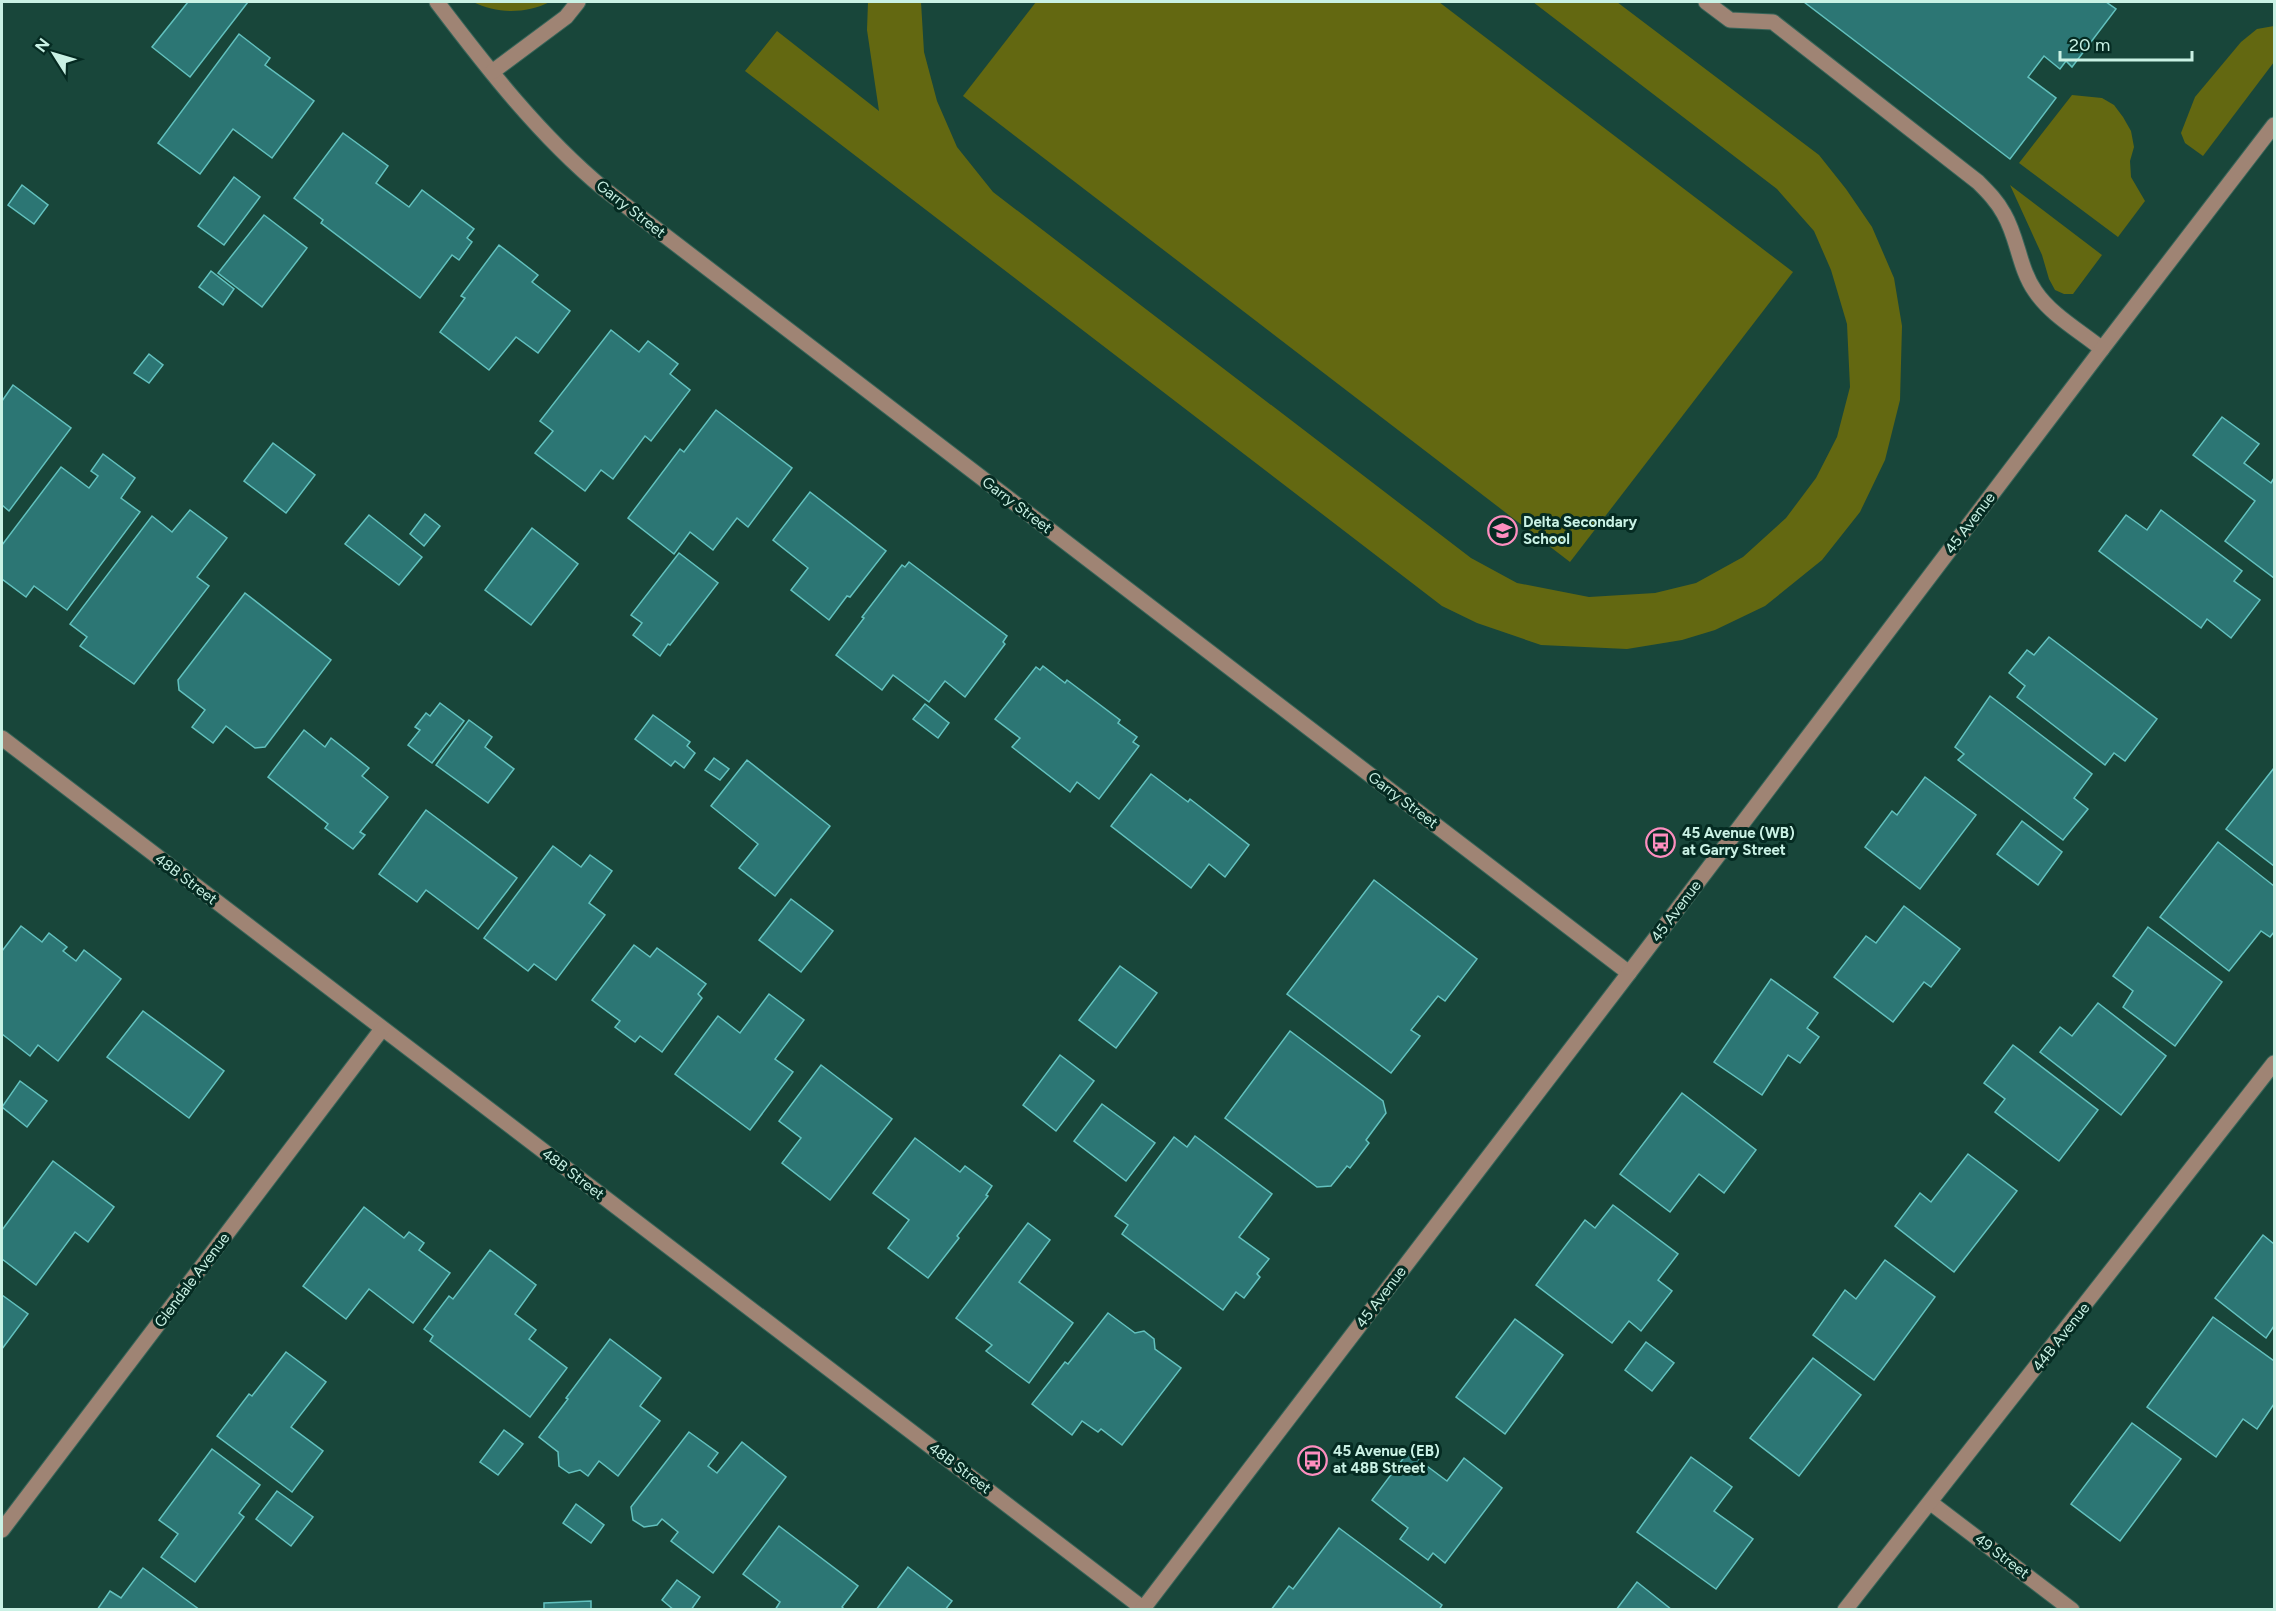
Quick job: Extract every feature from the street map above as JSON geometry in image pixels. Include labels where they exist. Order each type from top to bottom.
[{"type":"street","name":"Garry Street","points":[[437,2],[492,72],[557,146],[604,189],[1629,973]]},
{"type":"street","points":[[492,72],[566,17],[578,2]]},
{"type":"street","points":[[1706,2],[1730,20],[1773,22],[1978,182],[2006,215],[2027,276],[2035,291],[2046,304],[2102,349]]},
{"type":"street","name":"45 Avenue","points":[[1143,1609],[2274,125]]},
{"type":"street","name":"48B Street","points":[[2,738],[1143,1609]]},
{"type":"street","name":"Glendale Avenue","points":[[2,1530],[382,1029]]},
{"type":"street","name":"44B Avenue","points":[[1845,1610],[2274,1063]]},
{"type":"street","name":"49 Street","points":[[1931,1503],[2072,1610]]},
{"type":"shaded area","points":[[473,2],[550,2],[531,9],[511,11],[492,9]]},
{"type":"shaded area","points":[[868,2],[921,2],[924,52],[937,101],[957,147],[993,192],[1471,558],[1517,583],[1589,597],[1655,593],[1696,583],[1743,557],[1786,518],[1816,478],[1837,437],[1850,387],[1847,324],[1831,270],[1814,231],[1777,189],[1533,2],[1617,2],[1819,155],[1872,227],[1894,278],[1902,326],[1900,400],[1885,460],[1860,512],[1822,560],[1765,606],[1715,630],[1682,640],[1627,649],[1541,645],[1477,623],[1442,606],[745,71],[777,31],[879,111],[867,30]]},
{"type":"shaded area","points":[[1036,2],[1439,2],[1793,272],[1570,562],[963,96]]},
{"type":"shaded area","points":[[2274,26],[2274,62],[2203,156],[2185,143],[2181,133],[2195,97],[2241,42],[2257,29]]},
{"type":"shaded area","points":[[2072,95],[2102,98],[2114,105],[2131,131],[2134,147],[2130,161],[2131,177],[2145,201],[2118,237],[2019,163]]},
{"type":"shaded area","points":[[2010,185],[2102,255],[2073,294],[2064,294],[2055,290],[2042,255]]},
{"type":"building","points":[[188,2],[248,2],[190,77],[152,47]]},
{"type":"building","points":[[1804,2],[2106,2],[2116,9],[2072,67],[2066,61],[2060,69],[2044,56],[2028,77],[2056,98],[2010,159]]},
{"type":"building","points":[[239,34],[270,58],[265,65],[314,101],[272,158],[233,129],[200,174],[158,143]]},
{"type":"building","points":[[343,133],[388,166],[376,183],[409,207],[422,190],[474,229],[467,238],[472,242],[459,260],[452,255],[420,298],[321,223],[323,220],[294,198]]},
{"type":"building","points":[[234,177],[260,197],[224,245],[198,226]]},
{"type":"building","points":[[22,185],[48,205],[34,224],[8,205]]},
{"type":"building","points":[[264,215],[307,248],[262,307],[218,273]]},
{"type":"building","points":[[499,245],[538,275],[532,282],[570,311],[538,353],[516,337],[489,370],[440,332],[465,298],[461,296]]},
{"type":"building","points":[[211,271],[234,289],[223,305],[199,287]]},
{"type":"building","points":[[611,330],[639,352],[648,341],[678,364],[670,374],[690,390],[651,441],[645,436],[613,479],[601,470],[585,491],[535,453],[553,431],[540,421]]},
{"type":"building","points":[[149,354],[163,365],[149,383],[134,373]]},
{"type":"building","points":[[13,385],[71,428],[9,511],[2,505],[2,401]]},
{"type":"building","points":[[716,410],[792,468],[748,527],[737,518],[713,550],[690,532],[674,554],[628,518],[680,449],[684,452]]},
{"type":"building","points":[[2222,417],[2259,444],[2244,463],[2271,483],[2274,478],[2274,578],[2225,541],[2255,501],[2193,455]]},
{"type":"building","points":[[273,443],[315,475],[286,513],[244,481]]},
{"type":"building","points":[[103,454],[135,478],[121,498],[140,512],[67,610],[34,586],[26,597],[2,579],[2,545],[61,467],[89,488],[98,476],[91,471]]},
{"type":"building","points":[[810,492],[886,551],[829,620],[791,590],[808,568],[773,540]]},
{"type":"building","points":[[190,510],[227,538],[197,577],[209,586],[134,684],[80,646],[87,637],[70,624],[152,516],[172,532]]},
{"type":"building","points":[[2161,510],[2242,571],[2234,581],[2260,600],[2231,638],[2207,619],[2201,628],[2099,551],[2126,515],[2147,530]]},
{"type":"building","points":[[425,514],[440,526],[424,546],[410,534]]},
{"type":"building","points":[[369,515],[422,557],[399,585],[345,544]]},
{"type":"building","points":[[532,528],[578,564],[531,625],[485,590]]},
{"type":"building","points":[[679,553],[718,583],[660,656],[633,635],[642,623],[631,615]]},
{"type":"building","points":[[909,562],[1007,636],[1003,642],[1005,644],[965,697],[945,681],[929,702],[893,675],[882,690],[836,655],[902,565],[905,567]]},
{"type":"building","points":[[245,593],[331,660],[265,747],[255,748],[226,726],[213,743],[192,727],[205,710],[179,690],[178,680]]},
{"type":"building","points":[[2049,637],[2157,719],[2125,761],[2114,753],[2105,765],[2017,697],[2025,686],[2009,673],[2027,650],[2034,655]]},
{"type":"building","points":[[1043,666],[1065,683],[1067,680],[1120,720],[1118,723],[1137,737],[1133,742],[1139,746],[1099,799],[1077,782],[1070,792],[1012,747],[1020,738],[995,719],[1036,667],[1040,670]]},
{"type":"building","points":[[1990,696],[2092,774],[2074,798],[2088,809],[2063,840],[1958,760],[1964,754],[1955,747]]},
{"type":"building","points":[[440,703],[464,721],[432,763],[408,745],[420,730],[415,727],[426,713],[430,716]]},
{"type":"building","points":[[925,704],[949,723],[938,738],[913,719]]},
{"type":"building","points":[[653,715],[690,742],[687,746],[695,753],[684,768],[675,761],[671,766],[635,739]]},
{"type":"building","points":[[469,720],[492,737],[485,747],[514,769],[488,803],[436,765]]},
{"type":"building","points":[[304,730],[325,747],[331,738],[369,768],[362,776],[388,797],[360,832],[365,835],[353,849],[325,828],[328,824],[268,777]]},
{"type":"building","points":[[714,758],[729,769],[720,780],[705,770]]},
{"type":"building","points":[[747,760],[830,826],[775,896],[739,868],[758,844],[711,806]]},
{"type":"building","points":[[2274,768],[2274,866],[2226,829]]},
{"type":"building","points":[[1151,774],[1188,802],[1190,799],[1249,845],[1225,877],[1209,864],[1191,888],[1111,826]]},
{"type":"building","points":[[1925,777],[1976,815],[1920,889],[1865,847],[1892,811],[1897,815]]},
{"type":"building","points":[[426,810],[517,878],[478,929],[426,890],[417,902],[379,874]]},
{"type":"building","points":[[2022,821],[2062,852],[2038,885],[1997,854]]},
{"type":"building","points":[[2218,842],[2274,886],[2274,932],[2270,937],[2261,931],[2229,971],[2160,917]]},
{"type":"building","points":[[553,846],[581,867],[590,855],[612,871],[589,903],[605,915],[556,980],[534,964],[528,971],[484,938]]},
{"type":"building","points":[[1374,880],[1477,959],[1445,1001],[1438,996],[1411,1030],[1420,1036],[1391,1073],[1287,994]]},
{"type":"building","points":[[791,899],[833,931],[801,972],[759,940]]},
{"type":"building","points":[[1904,906],[1960,949],[1931,987],[1924,982],[1893,1022],[1834,977],[1866,936],[1876,943]]},
{"type":"building","points":[[21,926],[42,942],[49,933],[67,947],[63,951],[76,961],[84,950],[121,979],[58,1061],[38,1045],[30,1056],[2,1034],[2,951]]},
{"type":"building","points":[[2148,927],[2222,982],[2175,1046],[2123,1007],[2133,991],[2113,976]]},
{"type":"building","points":[[634,945],[650,957],[657,948],[706,984],[698,994],[702,998],[662,1052],[640,1036],[635,1042],[615,1027],[620,1021],[592,1000]]},
{"type":"building","points":[[1120,966],[1157,993],[1116,1048],[1079,1020]]},
{"type":"building","points":[[1771,979],[1818,1013],[1807,1028],[1819,1037],[1800,1063],[1788,1055],[1762,1095],[1714,1062]]},
{"type":"building","points":[[769,994],[804,1020],[775,1059],[793,1072],[750,1130],[675,1074],[718,1016],[740,1033]]},
{"type":"building","points":[[2098,1003],[2166,1056],[2121,1115],[2040,1052],[2060,1027],[2072,1036]]},
{"type":"building","points":[[143,1011],[224,1071],[189,1118],[107,1057]]},
{"type":"building","points":[[1290,1031],[1383,1101],[1386,1113],[1366,1140],[1369,1143],[1350,1168],[1347,1166],[1331,1186],[1317,1187],[1225,1118]]},
{"type":"building","points":[[2013,1045],[2098,1110],[2059,1161],[1995,1112],[2005,1099],[1984,1083]]},
{"type":"building","points":[[1060,1055],[1094,1081],[1056,1131],[1023,1105]]},
{"type":"building","points":[[821,1065],[892,1119],[830,1200],[782,1163],[801,1138],[779,1121]]},
{"type":"building","points":[[20,1081],[47,1101],[27,1127],[2,1107]]},
{"type":"building","points":[[1682,1093],[1756,1150],[1724,1193],[1699,1174],[1670,1212],[1620,1174]]},
{"type":"building","points":[[1102,1104],[1155,1143],[1126,1181],[1074,1141]]},
{"type":"building","points":[[1195,1136],[1272,1194],[1239,1237],[1269,1259],[1257,1274],[1260,1277],[1244,1298],[1236,1292],[1223,1310],[1122,1234],[1128,1225],[1115,1216],[1174,1137],[1187,1147]]},
{"type":"building","points":[[915,1138],[960,1172],[965,1166],[992,1186],[986,1195],[988,1196],[957,1236],[959,1238],[928,1278],[888,1248],[909,1220],[873,1193]]},
{"type":"building","points":[[1968,1154],[2017,1191],[1954,1272],[1895,1226],[1920,1193],[1931,1202]]},
{"type":"building","points":[[53,1161],[114,1207],[88,1242],[75,1232],[36,1285],[2,1259],[2,1230]]},
{"type":"building","points":[[1613,1205],[1678,1254],[1658,1280],[1672,1291],[1641,1331],[1629,1321],[1612,1343],[1536,1285],[1585,1220],[1595,1228]]},
{"type":"building","points":[[364,1207],[404,1238],[409,1232],[424,1243],[419,1250],[450,1273],[413,1323],[369,1289],[346,1319],[303,1286]]},
{"type":"building","points":[[1028,1223],[1050,1240],[1019,1282],[1073,1323],[1029,1383],[986,1351],[992,1345],[956,1318]]},
{"type":"building","points":[[2263,1235],[2274,1244],[2274,1326],[2266,1338],[2215,1298]]},
{"type":"building","points":[[490,1250],[536,1285],[515,1314],[536,1330],[529,1339],[567,1368],[530,1417],[430,1341],[433,1336],[424,1329],[449,1296],[453,1299]]},
{"type":"building","points":[[1885,1260],[1935,1297],[1874,1380],[1813,1335],[1845,1290],[1856,1299]]},
{"type":"building","points":[[2,1295],[28,1314],[2,1349]]},
{"type":"building","points":[[1108,1313],[1135,1333],[1144,1331],[1154,1339],[1155,1349],[1181,1368],[1122,1445],[1101,1429],[1098,1432],[1082,1421],[1072,1435],[1032,1404],[1065,1362],[1068,1364]]},
{"type":"building","points":[[2213,1317],[2274,1361],[2274,1404],[2257,1429],[2243,1419],[2216,1457],[2147,1407]]},
{"type":"building","points":[[1515,1319],[1563,1355],[1505,1434],[1456,1397]]},
{"type":"building","points":[[610,1339],[661,1378],[640,1406],[660,1421],[618,1476],[599,1461],[588,1476],[580,1470],[569,1473],[559,1466],[558,1452],[539,1437]]},
{"type":"building","points":[[1646,1342],[1674,1363],[1652,1391],[1625,1370]]},
{"type":"building","points":[[286,1352],[326,1382],[291,1427],[323,1451],[292,1492],[217,1436],[249,1394],[252,1396]]},
{"type":"building","points":[[1813,1358],[1861,1395],[1799,1476],[1750,1438]]},
{"type":"building","points":[[2132,1423],[2181,1459],[2120,1541],[2071,1504]]},
{"type":"building","points":[[504,1430],[523,1444],[498,1475],[480,1462]]},
{"type":"building","points":[[689,1432],[718,1453],[708,1466],[717,1473],[742,1442],[786,1477],[713,1573],[671,1541],[678,1532],[662,1519],[657,1525],[644,1527],[633,1520],[631,1507]]},
{"type":"building","points":[[212,1449],[260,1485],[239,1513],[244,1517],[195,1582],[161,1557],[178,1534],[159,1520]]},
{"type":"building","points":[[1408,1452],[1447,1481],[1464,1458],[1502,1488],[1445,1563],[1433,1553],[1428,1560],[1400,1539],[1408,1528],[1372,1500]]},
{"type":"building","points":[[1691,1457],[1732,1487],[1714,1511],[1753,1539],[1716,1589],[1637,1532]]},
{"type":"building","points":[[277,1491],[313,1517],[291,1546],[256,1519]]},
{"type":"building","points":[[576,1504],[604,1525],[591,1543],[563,1523]]},
{"type":"building","points":[[779,1526],[858,1586],[842,1607],[845,1610],[775,1610],[780,1602],[743,1574]]},
{"type":"building","points":[[1339,1528],[1442,1605],[1439,1610],[1271,1610],[1289,1586],[1293,1589]]},
{"type":"building","points":[[908,1567],[952,1601],[945,1610],[876,1610]]},
{"type":"building","points":[[143,1568],[200,1610],[97,1610],[110,1591],[121,1598]]},
{"type":"building","points":[[677,1580],[700,1597],[691,1610],[674,1610],[662,1600]]},
{"type":"building","points":[[1637,1582],[1672,1610],[1616,1610]]},
{"type":"building","points":[[591,1601],[591,1610],[544,1610],[544,1603]]},
{"type":"place","name":"Delta Secondary School","points":[[1502,531]]},
{"type":"place","name":"45 Avenue (WB) at Garry Street","points":[[1661,842]]},
{"type":"place","name":"45 Avenue (EB) at 48B Street","points":[[1312,1460]]}]
